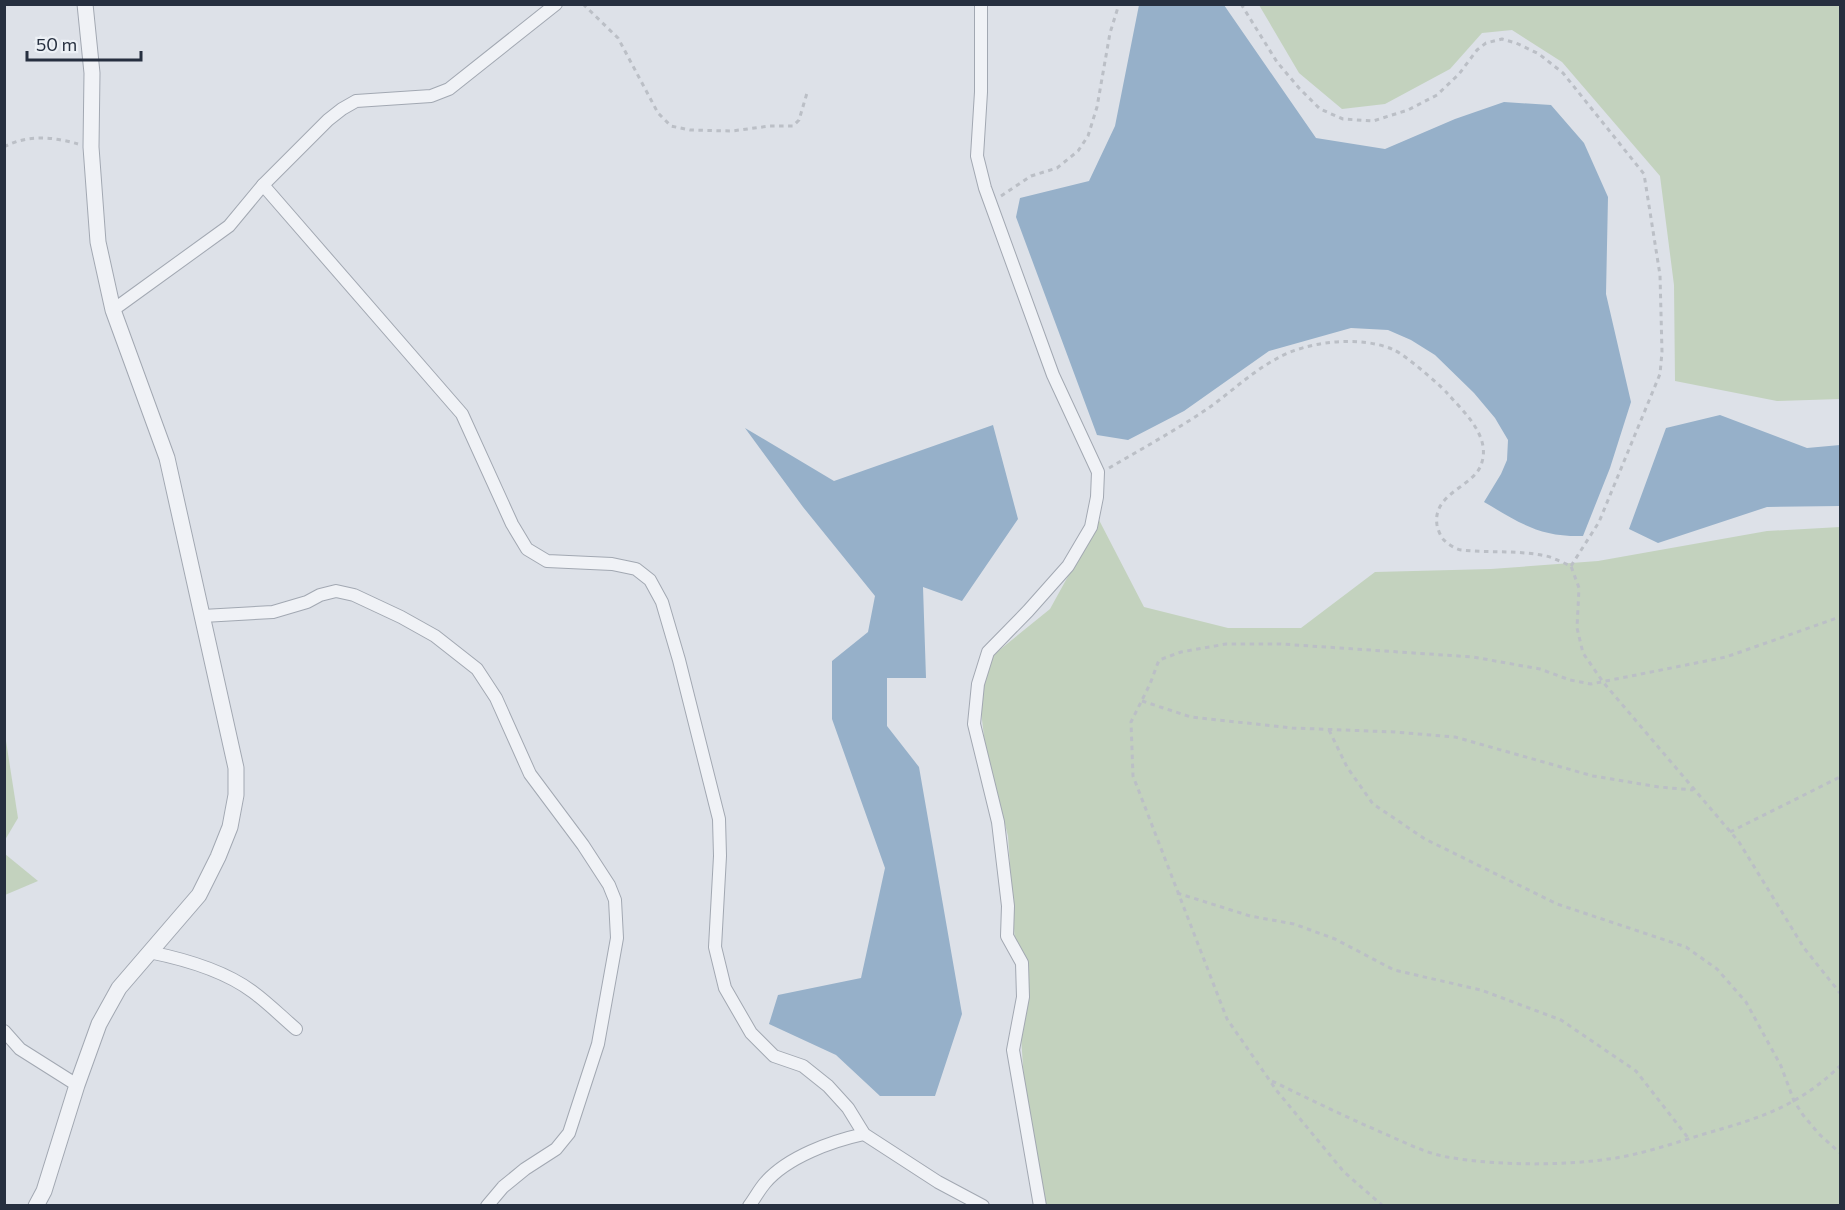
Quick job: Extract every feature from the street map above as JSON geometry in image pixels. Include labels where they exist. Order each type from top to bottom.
[{"type":"street","points":[[36,1206],[44,1191],[77,1085],[99,1024],[119,988],[199,895],[230,827],[236,795],[236,768],[167,458],[113,310],[98,242],[91,147],[92,73],[85,4]]},
{"type":"street","points":[[113,310],[229,226],[263,185],[342,108],[356,101],[431,96],[449,89],[556,4]]},
{"type":"street","points":[[981,4],[981,92],[977,156],[991,205],[1053,375],[1082,435],[1097,475],[1097,497],[1091,527],[1068,566],[988,652],[978,684],[974,724],[998,822],[1008,906],[1007,936],[1022,963],[1023,997],[1014,1050],[1040,1206]]},
{"type":"street","points":[[263,185],[462,414],[512,524],[527,549],[547,561],[612,564],[636,569],[650,580],[662,602],[679,660],[718,819],[720,856],[716,947],[725,988],[751,1033],[774,1056],[803,1066],[828,1086],[848,1108],[864,1134],[938,1182],[983,1206]]},
{"type":"street","points":[[203,616],[273,612],[336,591],[354,595],[435,636],[477,669],[496,699],[530,774],[583,845],[609,885],[615,900],[617,938],[598,1044],[569,1133],[556,1149],[525,1169],[503,1187],[487,1206]]},
{"type":"street","points":[[149,952],[172,957],[220,974],[253,991],[296,1029]]},
{"type":"street","points":[[4,1031],[20,1049],[77,1085]]},
{"type":"street","points":[[749,1206],[766,1181],[793,1160],[840,1139],[864,1134]]},
{"type":"path","points":[[583,4],[618,38],[658,113],[672,126],[690,130],[732,132],[770,126],[793,126],[799,120],[807,93]]},
{"type":"path","points":[[991,205],[1010,189],[1031,176],[1057,168],[1078,151],[1088,136],[1097,107],[1110,33],[1119,4]]},
{"type":"path","points":[[1241,4],[1277,62],[1299,88],[1320,109],[1343,119],[1373,121],[1408,110],[1437,95],[1486,43],[1502,39],[1516,43],[1539,54],[1563,73],[1644,174],[1660,275],[1662,352],[1660,374],[1599,522],[1571,566]]},
{"type":"path","points":[[4,147],[14,142],[40,137],[91,147]]},
{"type":"path","points":[[1097,475],[1209,407],[1277,358],[1307,347],[1334,342],[1369,343],[1395,350],[1443,388],[1473,422],[1483,446],[1482,464],[1470,478],[1452,492],[1442,504],[1436,518],[1438,529],[1445,541],[1458,550],[1518,552],[1549,556],[1571,566],[1579,588],[1577,628],[1583,652],[1603,682],[1739,842],[1804,948],[1840,993]]},
{"type":"path","points":[[1383,1206],[1344,1172],[1270,1080],[1227,1019],[1133,777],[1131,723],[1159,660],[1181,652],[1226,644],[1281,644],[1473,657],[1539,669],[1570,680],[1591,684],[1726,657],[1840,617]]},
{"type":"path","points":[[1142,700],[1191,717],[1329,730],[1455,737],[1593,777],[1693,790]]},
{"type":"path","points":[[1329,730],[1347,767],[1373,804],[1425,839],[1557,904],[1686,947],[1717,969],[1746,1002],[1781,1066],[1794,1101],[1803,1115],[1840,1153]]},
{"type":"path","points":[[1730,832],[1840,777]]},
{"type":"path","points":[[1177,893],[1250,916],[1294,924],[1335,939],[1394,970],[1481,990],[1561,1020],[1636,1071],[1689,1139]]},
{"type":"path","points":[[1270,1080],[1376,1130],[1446,1157],[1558,1164],[1617,1157],[1760,1118],[1821,1084],[1840,1066]]},
{"type":"green space","points":[[1259,5],[1840,5],[1840,399],[1777,401],[1675,381],[1674,285],[1660,176],[1562,62],[1512,30],[1482,33],[1450,69],[1385,104],[1342,109],[1299,73]]},
{"type":"green space","points":[[1099,520],[1144,607],[1228,628],[1301,628],[1375,572],[1491,569],[1598,561],[1767,531],[1840,527],[1840,1205],[1035,1205],[1030,1174],[1008,836],[985,745],[976,669],[1050,609]]},
{"type":"green space","points":[[4,728],[18,818],[5,840],[4,840]]},
{"type":"green space","points":[[5,854],[38,881],[5,895]]},
{"type":"water","points":[[1139,5],[1224,5],[1316,138],[1385,149],[1455,119],[1504,102],[1551,105],[1584,143],[1608,197],[1606,294],[1631,402],[1610,468],[1583,536],[1554,534],[1530,527],[1484,502],[1507,460],[1508,440],[1495,418],[1474,393],[1435,355],[1411,340],[1388,330],[1351,328],[1269,351],[1184,411],[1128,440],[1097,435],[1016,217],[1020,198],[1089,181],[1115,126]]},
{"type":"water","points":[[1720,415],[1807,448],[1840,445],[1840,506],[1767,507],[1658,543],[1629,529],[1666,428]]},
{"type":"water","points":[[993,425],[1018,519],[962,601],[923,587],[926,678],[887,678],[887,726],[919,767],[962,1014],[935,1096],[880,1096],[836,1055],[769,1024],[778,995],[861,978],[885,868],[832,719],[832,661],[868,632],[875,596],[803,507],[745,428],[834,481]]}]
